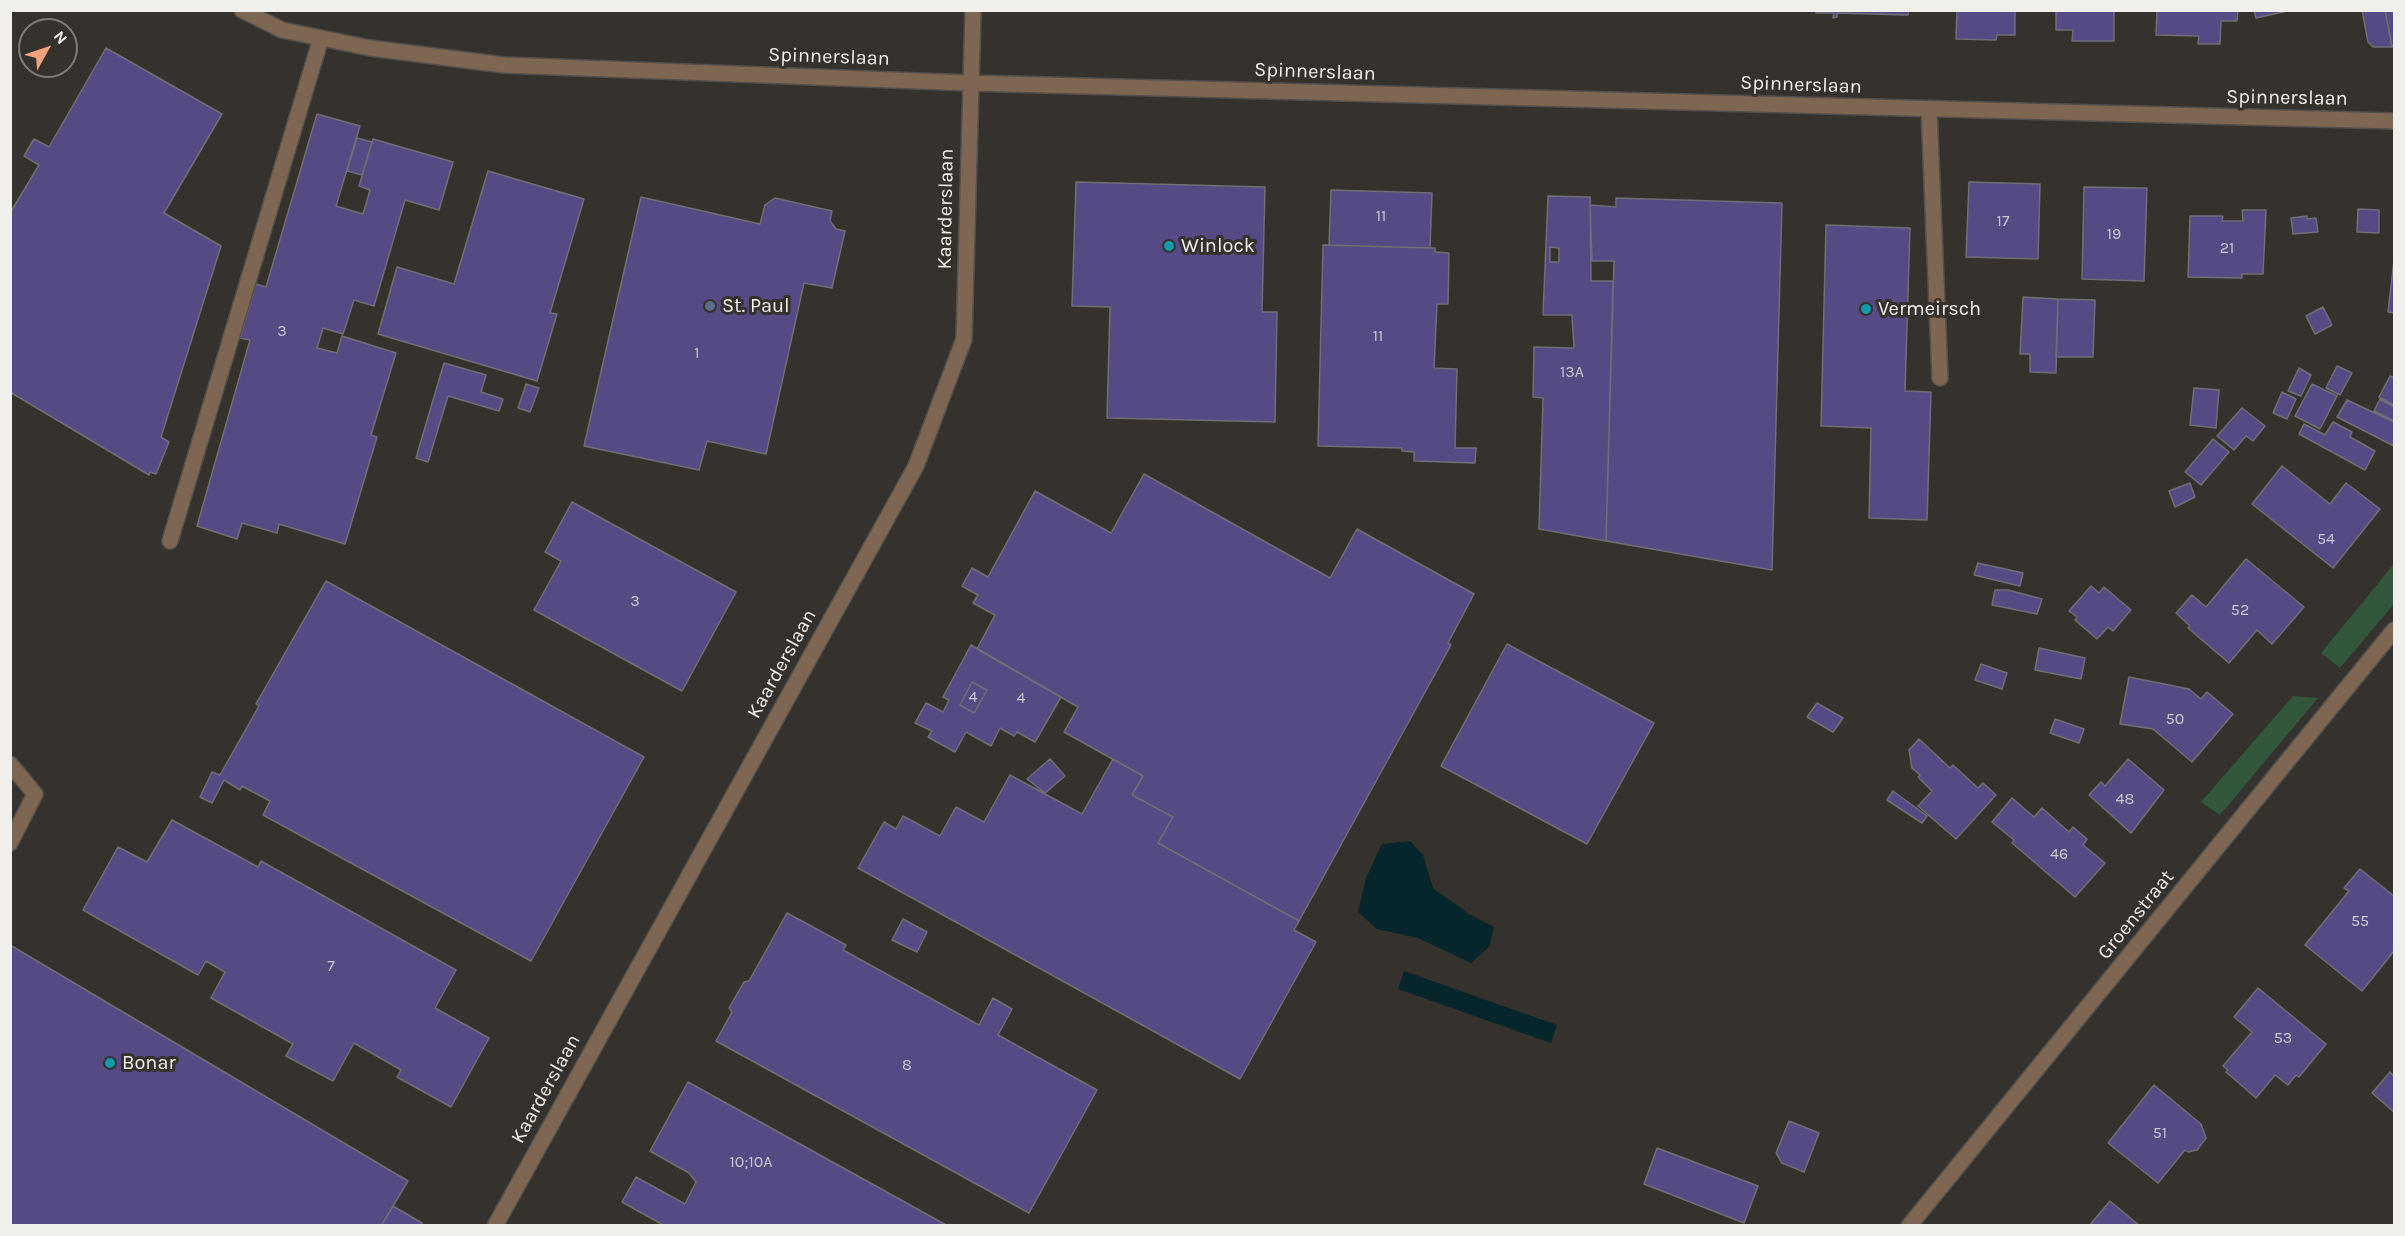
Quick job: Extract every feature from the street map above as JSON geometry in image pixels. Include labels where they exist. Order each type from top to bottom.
[{"type":"street","name":"Spinnerslaan","points":[[242,10],[282,30],[370,48],[504,65],[970,83],[2394,121]]},
{"type":"street","name":"Kaarderslaan","points":[[495,1226],[916,466],[964,339],[973,10]]},
{"type":"street","points":[[170,541],[321,38]]},
{"type":"street","points":[[1929,109],[1940,378]]},
{"type":"street","name":"Groenstraat","points":[[1909,1226],[2394,630]]},
{"type":"street","points":[[10,764],[35,794],[10,843]]},
{"type":"green space","points":[[2394,564],[2394,604],[2340,668],[2321,653]]},
{"type":"green space","points":[[2293,696],[2318,698],[2220,815],[2201,802]]},
{"type":"water","points":[[1410,841],[1423,855],[1433,888],[1469,914],[1494,927],[1489,947],[1471,963],[1418,938],[1377,929],[1358,912],[1366,878],[1382,844]]},
{"type":"water","points":[[1404,971],[1557,1025],[1551,1043],[1398,989]]},
{"type":"building","points":[[1816,10],[1909,10],[1908,15],[1837,13],[1837,17],[1833,18],[1834,13],[1816,13]]},
{"type":"building","points":[[1957,10],[2015,10],[2015,35],[1997,35],[1996,40],[1956,39]]},
{"type":"building","points":[[2056,10],[2114,10],[2114,41],[2072,41],[2073,30],[2056,30]]},
{"type":"building","points":[[2157,10],[2238,10],[2237,21],[2221,21],[2220,44],[2198,44],[2199,36],[2156,35]]},
{"type":"building","points":[[2254,10],[2292,10],[2256,18]]},
{"type":"building","points":[[2362,10],[2385,10],[2392,47],[2373,47],[2368,42]]},
{"type":"building","points":[[2385,10],[2394,10],[2394,46],[2392,47]]},
{"type":"building","points":[[106,48],[222,114],[164,213],[221,246],[161,437],[169,442],[156,474],[150,472],[149,475],[10,392],[10,213],[39,165],[24,156],[34,139],[49,147]]},
{"type":"building","points":[[317,114],[360,126],[336,206],[363,214],[370,190],[359,186],[373,139],[453,162],[439,210],[405,200],[374,306],[354,300],[343,334],[323,328],[317,348],[337,353],[342,336],[396,353],[371,435],[377,437],[345,544],[279,524],[277,533],[242,523],[237,539],[197,526],[250,340],[240,338],[256,284],[266,287]]},
{"type":"building","points":[[357,138],[372,142],[362,175],[347,171]]},
{"type":"building","points":[[488,171],[584,199],[550,313],[557,314],[537,381],[378,334],[397,267],[454,284]]},
{"type":"building","name":"Winlock","points":[[1076,182],[1265,187],[1262,312],[1277,312],[1275,422],[1107,418],[1110,307],[1072,306]]},
{"type":"building","points":[[1969,182],[2040,184],[2038,259],[1966,257]]},
{"type":"building","points":[[2084,187],[2147,188],[2144,281],[2082,279]]},
{"type":"building","points":[[1331,190],[1432,193],[1430,248],[1329,245]]},
{"type":"building","points":[[1548,196],[1590,197],[1591,281],[1613,281],[1606,541],[1539,529],[1543,398],[1533,397],[1534,347],[1574,348],[1572,315],[1543,315]],"holes":[[[1550,247],[1559,248],[1559,262],[1550,262]]]},
{"type":"building","points":[[641,197],[760,224],[765,205],[775,198],[832,211],[830,221],[836,229],[845,231],[832,288],[804,283],[766,454],[707,441],[699,470],[584,446]]},
{"type":"building","points":[[1616,198],[1782,203],[1772,570],[1606,541],[1614,261],[1592,261],[1590,205],[1616,207]]},
{"type":"building","points":[[2358,209],[2379,210],[2379,233],[2357,232]]},
{"type":"building","points":[[2242,210],[2266,210],[2263,274],[2242,274],[2242,278],[2188,277],[2190,216],[2223,216],[2222,221],[2243,221]]},
{"type":"building","points":[[2307,216],[2307,219],[2316,218],[2318,232],[2293,234],[2291,218]]},
{"type":"building","name":"Vermeirsch","points":[[1826,225],[1910,228],[1905,391],[1931,392],[1927,520],[1869,518],[1871,428],[1821,426]]},
{"type":"building","points":[[1323,245],[1435,248],[1435,252],[1449,253],[1448,304],[1437,304],[1434,368],[1457,369],[1455,448],[1476,448],[1475,463],[1414,461],[1414,452],[1402,451],[1402,448],[1318,446]]},
{"type":"building","points":[[2394,260],[2394,313],[2388,312]]},
{"type":"building","points":[[2023,297],[2058,299],[2056,373],[2030,372],[2030,354],[2020,354]]},
{"type":"building","points":[[2058,299],[2095,300],[2093,357],[2056,357]]},
{"type":"building","points":[[2323,307],[2332,325],[2315,334],[2306,316]]},
{"type":"building","points":[[444,363],[486,375],[481,392],[503,399],[499,411],[448,396],[428,462],[416,458]]},
{"type":"building","points":[[2337,366],[2352,373],[2340,395],[2326,388]]},
{"type":"building","points":[[2299,368],[2311,375],[2301,396],[2288,391]]},
{"type":"building","points":[[2390,376],[2394,378],[2394,405],[2379,397]]},
{"type":"building","points":[[526,384],[539,388],[530,412],[518,408]]},
{"type":"building","points":[[2312,384],[2337,396],[2320,429],[2295,416]]},
{"type":"building","points":[[2194,388],[2219,390],[2216,428],[2190,425]]},
{"type":"building","points":[[2282,392],[2296,399],[2287,419],[2273,413]]},
{"type":"building","points":[[2380,399],[2394,407],[2394,421],[2374,411]]},
{"type":"building","points":[[2347,400],[2394,422],[2394,446],[2337,417]]},
{"type":"building","points":[[2242,408],[2265,426],[2253,441],[2246,436],[2234,450],[2217,436]]},
{"type":"building","points":[[2333,422],[2352,432],[2350,437],[2375,451],[2365,470],[2299,434],[2304,424],[2325,435]]},
{"type":"building","points":[[2213,439],[2229,452],[2201,485],[2185,472]]},
{"type":"building","points":[[2282,466],[2330,504],[2346,483],[2380,509],[2333,568],[2252,504]]},
{"type":"building","points":[[1144,474],[1330,578],[1357,529],[1474,594],[1448,643],[1451,645],[1299,921],[1158,843],[1173,817],[1132,795],[1143,776],[1064,732],[1078,707],[977,649],[995,615],[973,603],[978,595],[962,586],[972,568],[988,577],[1035,491],[1111,533]]},
{"type":"building","points":[[2190,483],[2195,497],[2175,507],[2169,491]]},
{"type":"building","points":[[572,502],[736,592],[682,691],[534,610],[561,561],[545,552]]},
{"type":"building","points":[[2246,559],[2304,607],[2272,644],[2257,630],[2229,663],[2188,628],[2190,626],[2176,613],[2192,595],[2206,607]]},
{"type":"building","points":[[1978,563],[2023,573],[2020,586],[1974,575]]},
{"type":"building","points":[[326,581],[644,757],[531,961],[263,815],[270,801],[242,786],[240,790],[224,780],[212,803],[200,797],[212,772],[220,775],[259,706],[256,704]]},
{"type":"building","points":[[2091,586],[2099,593],[2104,587],[2131,610],[2113,631],[2108,627],[2097,639],[2075,620],[2077,617],[2069,611]]},
{"type":"building","points":[[1995,590],[2008,590],[2042,599],[2037,614],[1992,605]]},
{"type":"building","points":[[1507,644],[1654,723],[1587,844],[1441,766]]},
{"type":"building","points":[[971,645],[1061,697],[1035,742],[1017,732],[1014,736],[1000,728],[991,746],[966,732],[955,752],[928,737],[932,731],[915,723],[926,703],[943,712],[949,700],[943,697]],"holes":[[[972,682],[987,690],[974,713],[960,705]]]},
{"type":"building","points":[[2039,648],[2085,658],[2081,679],[2035,670]]},
{"type":"building","points":[[1981,664],[2007,673],[2002,689],[1975,680]]},
{"type":"building","points":[[2129,677],[2189,689],[2201,699],[2207,692],[2233,714],[2192,762],[2153,729],[2120,724]]},
{"type":"building","points":[[972,682],[987,690],[974,713],[960,705]]},
{"type":"building","points":[[1817,703],[1843,718],[1833,732],[1807,717]]},
{"type":"building","points":[[2055,719],[2084,729],[2079,743],[2050,733]]},
{"type":"building","points":[[1919,739],[1950,768],[1953,765],[1978,788],[1983,783],[1996,795],[1956,839],[1918,806],[1932,791],[1912,768],[1909,750]]},
{"type":"building","points":[[1050,759],[1065,776],[1045,793],[1027,779]]},
{"type":"building","points":[[1113,759],[1143,776],[1132,795],[1173,817],[1158,843],[1299,921],[1294,930],[1316,942],[1240,1079],[858,868],[884,822],[896,829],[903,816],[940,836],[956,807],[984,822],[1010,775],[1082,814]]},
{"type":"building","points":[[2128,759],[2164,790],[2131,833],[2089,795],[2101,782],[2105,786]]},
{"type":"building","points":[[1893,791],[1927,816],[1922,823],[1887,800]]},
{"type":"building","points":[[2012,798],[2034,817],[2042,808],[2069,832],[2073,827],[2087,839],[2083,845],[2105,863],[2075,897],[2012,843],[2014,840],[1992,822]]},
{"type":"building","points":[[172,820],[258,867],[261,861],[456,970],[435,1008],[489,1038],[451,1107],[397,1077],[401,1070],[354,1043],[333,1081],[286,1056],[293,1044],[211,998],[225,972],[206,961],[198,975],[83,910],[118,847],[147,862]]},
{"type":"building","points":[[2360,869],[2394,896],[2394,951],[2362,991],[2305,945],[2349,891],[2344,888]]},
{"type":"building","points":[[787,913],[846,945],[843,950],[979,1025],[993,998],[1012,1009],[998,1035],[1097,1090],[1029,1213],[716,1041],[732,1012],[729,1008],[744,982],[749,981]]},
{"type":"building","points":[[903,919],[927,932],[917,952],[892,940]]},
{"type":"building","name":"Bonar","points":[[10,945],[408,1181],[381,1226],[10,1226]]},
{"type":"building","points":[[2258,988],[2326,1044],[2299,1077],[2296,1075],[2288,1085],[2275,1075],[2256,1098],[2226,1072],[2228,1070],[2223,1066],[2252,1032],[2234,1017]]},
{"type":"building","points":[[2390,1072],[2394,1076],[2394,1112],[2372,1093]]},
{"type":"building","points":[[688,1082],[948,1226],[665,1226],[622,1202],[636,1177],[685,1204],[696,1182],[689,1173],[650,1151]]},
{"type":"building","points":[[2154,1085],[2201,1124],[2206,1138],[2197,1150],[2188,1152],[2185,1150],[2158,1183],[2108,1143]]},
{"type":"building","points":[[1789,1121],[1819,1133],[1804,1172],[1782,1163],[1776,1153]]},
{"type":"building","points":[[1657,1148],[1758,1186],[1744,1223],[1644,1184]]},
{"type":"building","points":[[2110,1201],[2140,1226],[2089,1226]]},
{"type":"building","points":[[393,1206],[422,1223],[421,1226],[381,1226]]},
{"type":"place","name":"Winlock","points":[[1169,246]]},
{"type":"place","name":"St. Paul","points":[[710,306]]},
{"type":"place","name":"Vermeirsch","points":[[1866,309]]},
{"type":"place","name":"Bonar","points":[[110,1063]]}]
